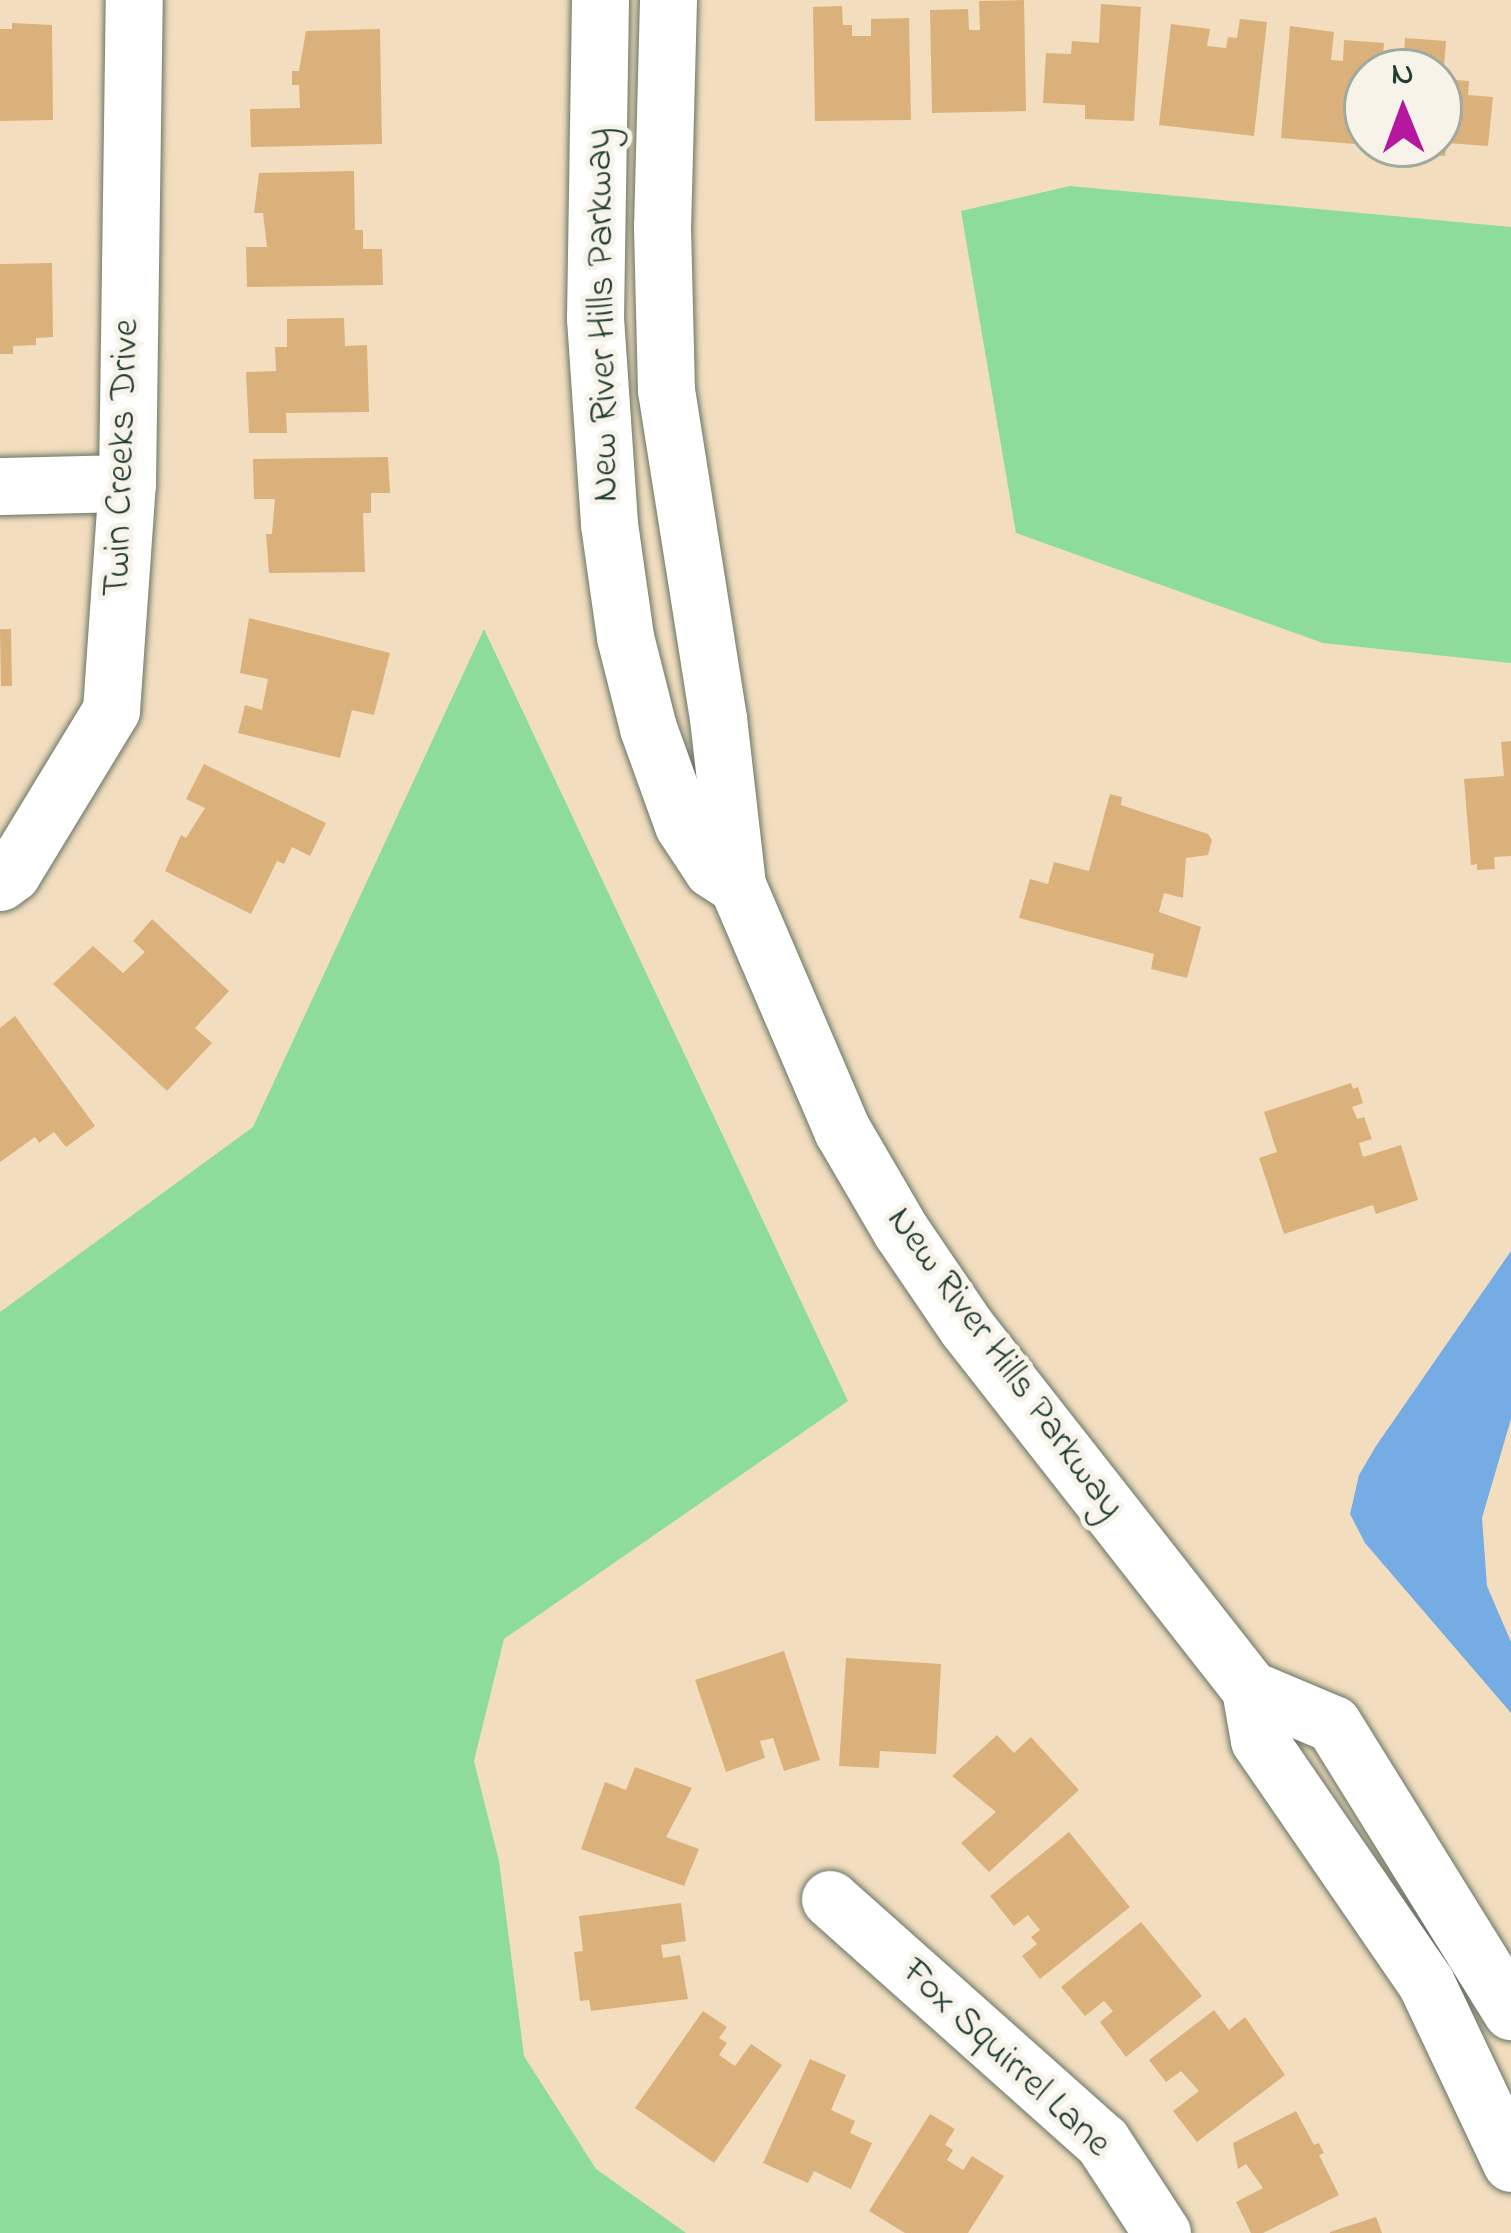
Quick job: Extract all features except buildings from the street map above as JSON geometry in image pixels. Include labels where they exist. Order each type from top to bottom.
[{"type":"street","name":"Twin Creeks Drive","points":[[0,881],[12,872],[111,710],[127,484],[134,0]]},
{"type":"street","name":"New River Hills Parkway","points":[[600,0],[595,318],[609,524],[625,638],[647,728],[683,825],[712,868],[737,885]]},
{"type":"street","name":"New River Hills Parkway","points":[[668,0],[662,227],[666,390],[730,800],[737,885],[842,1130],[901,1231],[967,1328],[1250,1689],[1259,1740],[1426,1983],[1511,2162]]},
{"type":"street","points":[[0,486],[127,484]]},
{"type":"street","name":"New River Hills Parkway","points":[[1250,1689],[1333,1724],[1511,2011]]},
{"type":"street","name":"Fox Squirrel Lane","points":[[830,1899],[1102,2141],[1162,2233]]},
{"type":"green space","points":[[1070,186],[1511,227],[1511,663],[1323,643],[1016,533],[961,211]]},
{"type":"green space","points":[[484,629],[848,1401],[504,1639],[474,1761],[499,1861],[524,2056],[596,2169],[686,2233],[0,2233],[0,1312],[253,1127]]},
{"type":"water","points":[[1511,1251],[1511,1419],[1482,1518],[1487,1586],[1511,1642],[1511,1713],[1365,1543],[1350,1514],[1359,1475],[1376,1446]]}]
